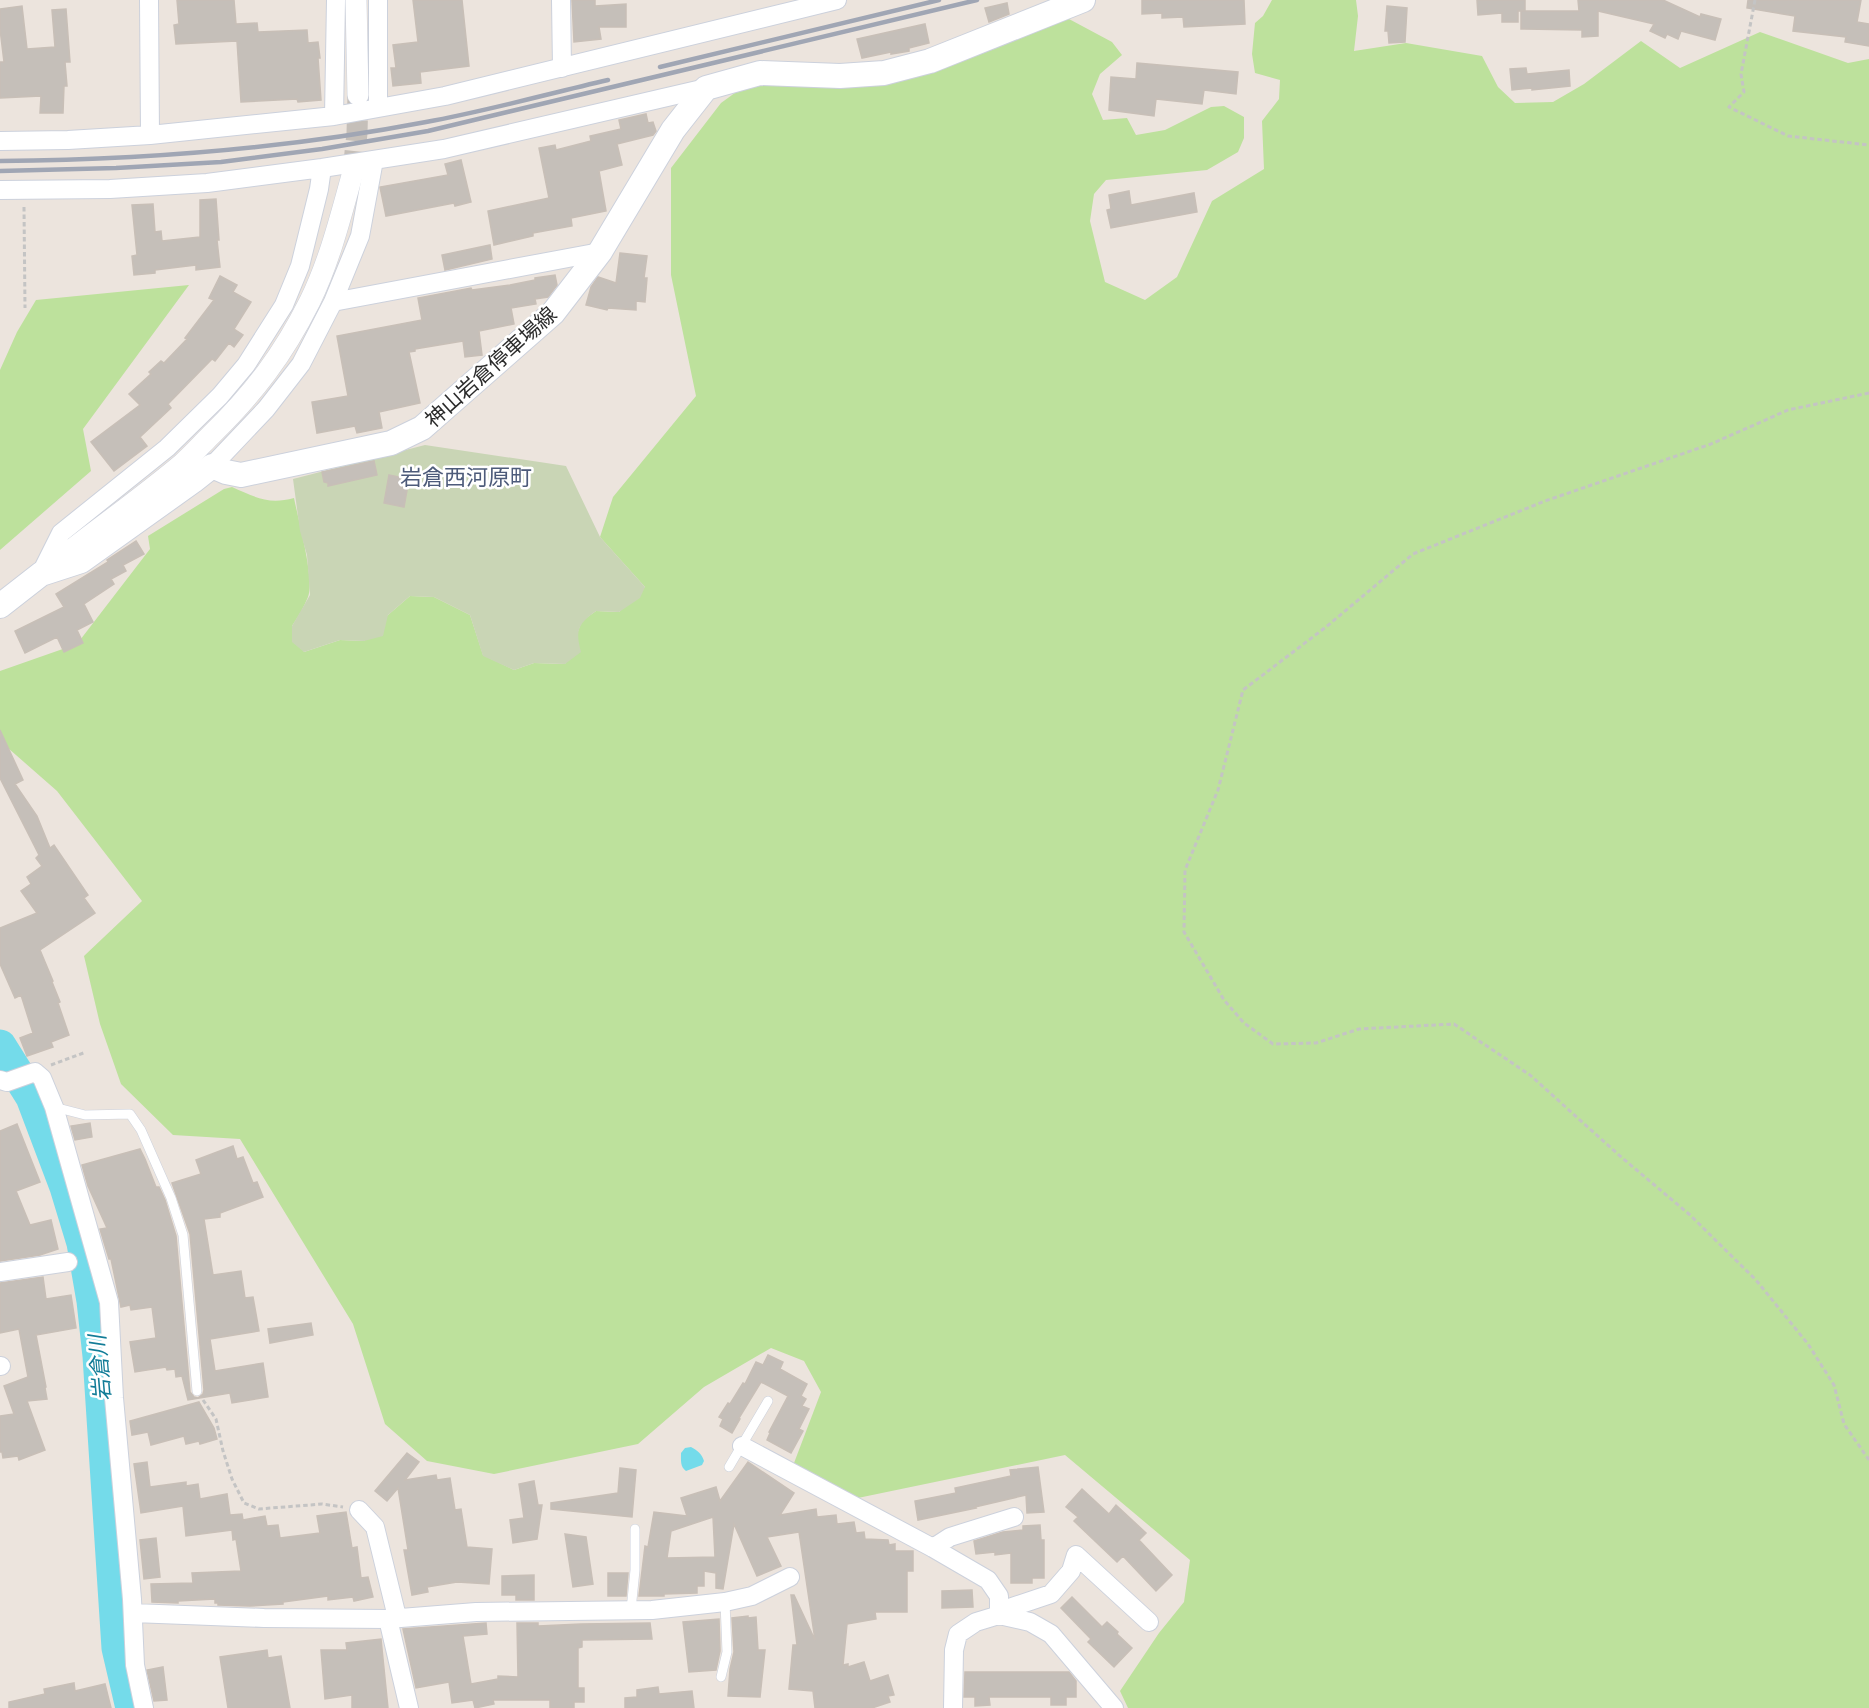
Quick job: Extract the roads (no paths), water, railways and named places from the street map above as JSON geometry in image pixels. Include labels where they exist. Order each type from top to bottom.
[{"type":"main road","points":[[706,88],[760,73],[840,76],[884,73],[930,61],[1083,0]]},
{"type":"main road","name":"神山岩倉停車場線","points":[[212,465],[226,472],[241,475],[392,443],[422,428],[553,313],[600,252],[673,130],[706,88]]},
{"type":"main road","points":[[0,606],[41,574],[81,561],[212,465]]},
{"type":"street","points":[[149,0],[150,135]]},
{"type":"street","points":[[334,116],[336,0]]},
{"type":"street","points":[[356,0],[358,95]]},
{"type":"street","points":[[378,0],[378,108]]},
{"type":"street","points":[[561,0],[562,69]]},
{"type":"street","points":[[0,141],[150,135],[334,116],[446,96],[837,0]]},
{"type":"street","points":[[0,190],[110,189],[207,183],[322,168],[444,149],[706,88]]},
{"type":"street","points":[[212,465],[266,409],[301,364],[333,302],[360,236],[374,160]]},
{"type":"street","points":[[41,574],[61,533],[168,448],[220,396],[246,365],[284,304],[300,266],[320,189],[322,168]]},
{"type":"street","points":[[41,574],[183,463],[236,410],[262,380],[280,355],[317,284],[333,242],[353,172]]},
{"type":"street","points":[[333,302],[600,252]]},
{"type":"street","points":[[4,1081],[35,1072],[42,1078],[54,1107],[109,1302],[114,1398],[133,1613],[135,1665],[144,1708]]},
{"type":"street","points":[[0,1272],[68,1262]]},
{"type":"street","points":[[742,1446],[988,1580],[999,1596],[999,1615]]},
{"type":"street","points":[[359,1510],[375,1527],[409,1708]]},
{"type":"street","points":[[933,1548],[950,1537],[1014,1517]]},
{"type":"street","points":[[953,1708],[954,1650],[958,1634],[976,1622],[1051,1594],[1071,1571],[1076,1555],[1149,1622]]},
{"type":"street","points":[[133,1613],[264,1618],[392,1618],[476,1611],[652,1610],[725,1602],[753,1596],[790,1577]]},
{"type":"street","points":[[999,1615],[1030,1622],[1052,1634],[1107,1706]]},
{"type":"lane","points":[[54,1107],[85,1115],[130,1114],[141,1130],[171,1198],[183,1235],[197,1391]]},
{"type":"lane","points":[[729,1467],[768,1401]]},
{"type":"lane","points":[[631,1610],[635,1570],[635,1529]]},
{"type":"lane","points":[[722,1677],[727,1652],[725,1602]]},
{"type":"water","points":[[691,1447],[699,1452],[704,1461],[702,1465],[686,1471],[682,1465],[681,1453],[685,1448]]},
{"type":"waterway","name":"岩倉川","points":[[0,1046],[32,1097],[66,1187],[83,1243],[99,1356],[118,1648],[132,1708]]},
{"type":"tunnel","points":[[353,172],[358,95]]},
{"type":"railway","points":[[660,67],[939,0]]},
{"type":"railway","points":[[0,171],[221,162],[322,149],[428,131],[977,0]]},
{"type":"railway","points":[[0,161],[160,155],[320,139],[449,118],[608,80]]},
{"type":"district","name":"岩倉西河原町","points":[[466,476]]}]
